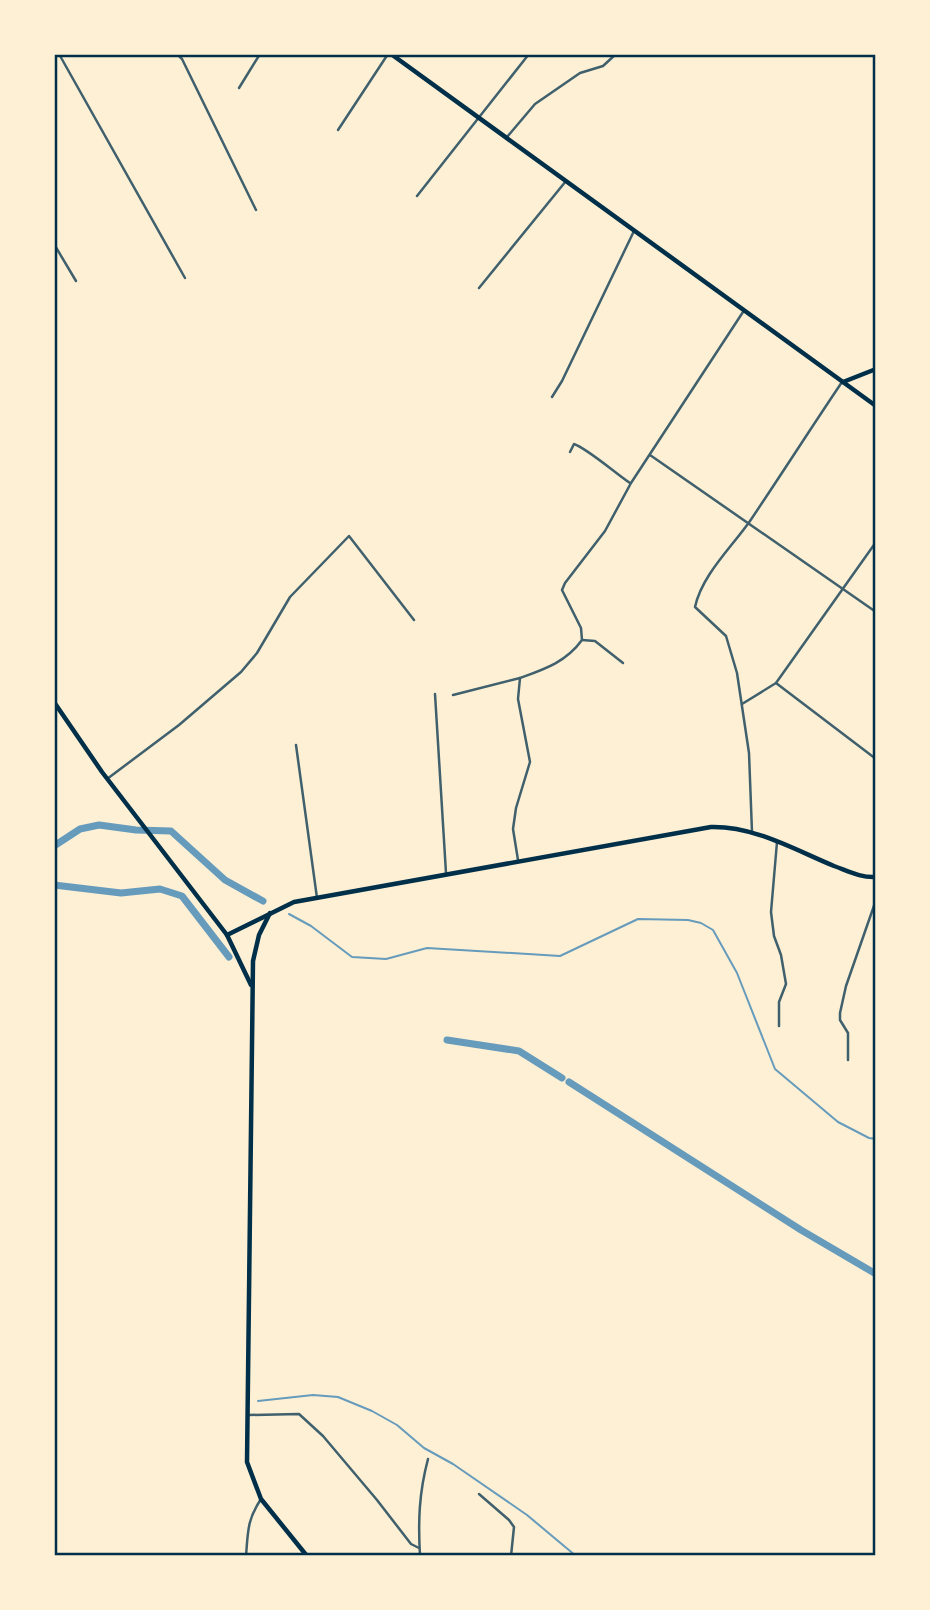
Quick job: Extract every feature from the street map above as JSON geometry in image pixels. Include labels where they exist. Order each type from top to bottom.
[{"type":"main road","points":[[390,54],[876,406]]},
{"type":"main road","points":[[842,382],[876,369]]},
{"type":"main road","points":[[54,702],[107,779],[227,935],[253,988]]},
{"type":"main road","points":[[227,935],[295,902],[711,827],[752,832],[856,874],[876,877]]},
{"type":"main road","points":[[270,912],[259,935],[253,961],[247,1462],[261,1499],[307,1556]]},
{"type":"street","points":[[59,54],[185,278]]},
{"type":"street","points":[[177,54],[182,59],[256,210]]},
{"type":"street","points":[[239,88],[260,54]]},
{"type":"street","points":[[338,130],[390,54]]},
{"type":"street","points":[[417,196],[529,54]]},
{"type":"street","points":[[507,138],[535,104],[580,73],[603,66],[616,54]]},
{"type":"street","points":[[479,288],[566,181]]},
{"type":"street","points":[[552,397],[634,231]]},
{"type":"street","points":[[54,244],[76,281]]},
{"type":"street","points":[[453,695],[520,678],[560,662],[574,651],[582,640],[581,628],[562,590],[571,573],[605,531],[631,483],[743,312]]},
{"type":"street","points":[[752,832],[749,753],[737,673],[726,636],[695,607],[697,596],[842,382]]},
{"type":"street","points":[[570,452],[574,444],[581,447],[631,483]]},
{"type":"street","points":[[650,455],[876,612]]},
{"type":"street","points":[[107,779],[179,725],[241,671],[257,653],[290,597],[349,536],[414,620]]},
{"type":"street","points":[[742,704],[776,684],[876,542]]},
{"type":"street","points":[[582,640],[595,641],[623,663]]},
{"type":"street","points":[[518,860],[513,829],[516,807],[530,762],[518,699],[520,678]]},
{"type":"street","points":[[776,684],[876,759]]},
{"type":"street","points":[[435,694],[446,873]]},
{"type":"street","points":[[296,745],[317,898]]},
{"type":"street","points":[[777,842],[771,912],[786,984],[779,1002],[779,1026]]},
{"type":"street","points":[[848,1060],[848,1033],[840,1020],[840,1013],[846,986],[876,900]]},
{"type":"street","points":[[247,1415],[299,1414],[350,1468],[411,1544],[419,1548]]},
{"type":"street","points":[[420,1556],[418,1517],[428,1459]]},
{"type":"street","points":[[479,1494],[514,1527],[511,1556]]},
{"type":"street","points":[[246,1556],[251,1514],[261,1499]]},
{"type":"waterway","points":[[54,846],[80,829],[99,825],[171,831],[225,880],[263,901]]},
{"type":"waterway","points":[[54,885],[121,893],[160,889],[182,896],[229,957]]},
{"type":"waterway","points":[[289,914],[311,926],[352,957],[386,959],[427,948],[560,956],[638,919],[688,920],[701,923],[713,930],[737,973],[775,1069],[838,1122],[876,1139]]},
{"type":"waterway","points":[[447,1040],[519,1051],[562,1078]]},
{"type":"waterway","points":[[569,1082],[801,1230],[876,1274]]},
{"type":"waterway","points":[[258,1401],[313,1395],[338,1397],[372,1411],[397,1425],[424,1448],[453,1464],[527,1515],[576,1556]]}]
